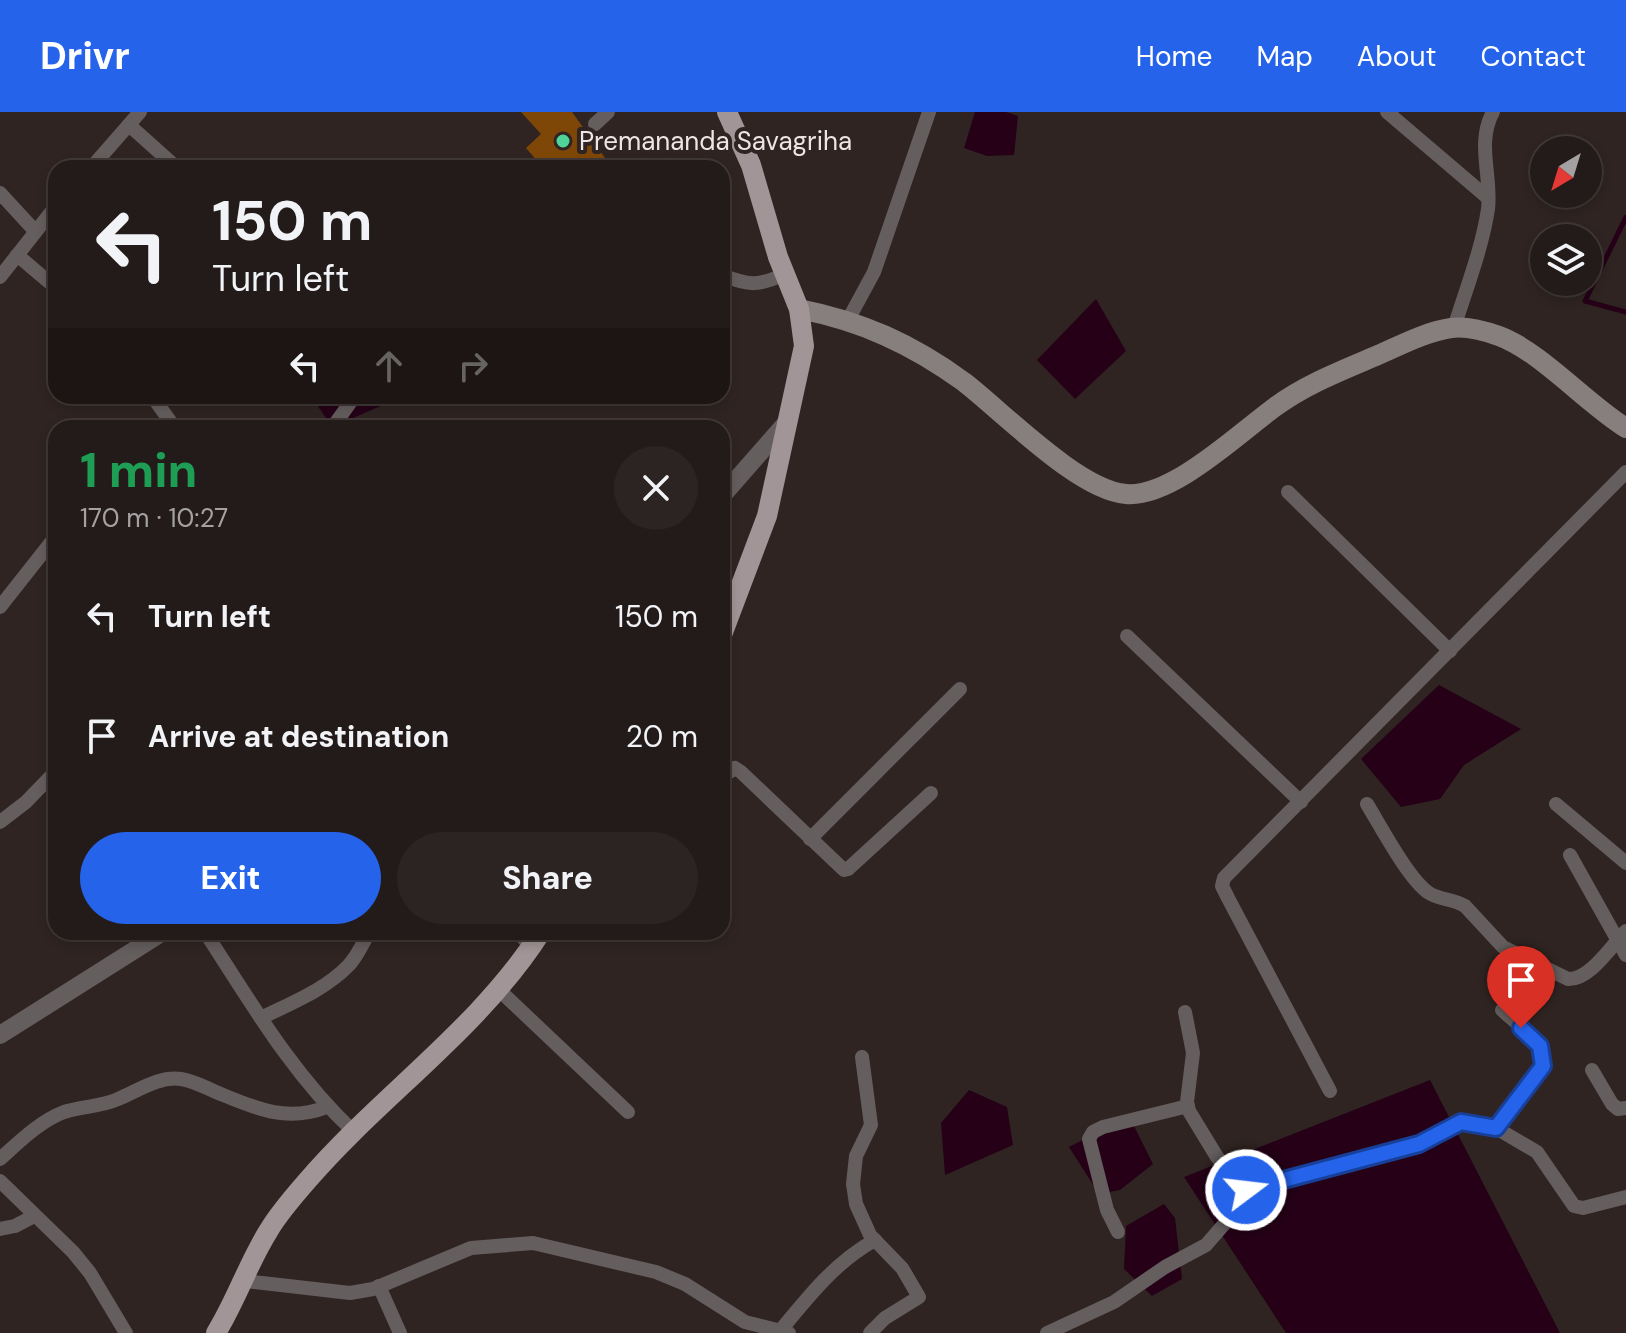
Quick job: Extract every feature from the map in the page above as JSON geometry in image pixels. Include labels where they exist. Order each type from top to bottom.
[{"type":"main road","points":[[727,112],[751,165],[799,309],[804,346],[767,516],[730,614]]},
{"type":"main road","points":[[799,309],[848,320],[891,338],[962,381],[1079,474],[1109,491],[1128,495],[1147,492],[1192,471],[1278,404],[1318,381],[1428,333],[1454,328],[1501,336],[1522,347],[1626,428]]},
{"type":"main road","points":[[216,1333],[269,1229],[307,1181],[353,1131],[444,1048],[497,988],[528,940]]},
{"type":"street","points":[[98,160],[140,112]]},
{"type":"street","points":[[595,124],[608,112]]},
{"type":"street","points":[[848,320],[874,272],[929,112]]},
{"type":"street","points":[[1387,112],[1488,198]]},
{"type":"street","points":[[1454,328],[1484,227],[1488,198],[1484,137],[1493,112]]},
{"type":"street","points":[[129,125],[168,160]]},
{"type":"street","points":[[0,193],[35,231]]},
{"type":"street","points":[[0,277],[48,216]]},
{"type":"street","points":[[17,255],[48,281]]},
{"type":"street","points":[[730,278],[749,284],[765,283],[785,274]]},
{"type":"street","points":[[730,487],[787,422]]},
{"type":"street","points":[[1330,1091],[1222,886],[1224,878],[1626,472]]},
{"type":"street","points":[[1288,492],[1450,651]]},
{"type":"street","points":[[0,607],[48,546]]},
{"type":"street","points":[[1127,636],[1301,802]]},
{"type":"street","points":[[810,839],[960,689]]},
{"type":"street","points":[[730,771],[735,768],[741,772],[838,866],[848,869],[931,793]]},
{"type":"street","points":[[0,822],[48,779]]},
{"type":"street","points":[[1367,804],[1417,884],[1433,896],[1465,906],[1503,947],[1518,955],[1568,979],[1576,979],[1622,935]]},
{"type":"street","points":[[1556,804],[1626,863]]},
{"type":"street","points":[[1570,855],[1622,935],[1626,955]]},
{"type":"street","points":[[0,1035],[135,940]]},
{"type":"street","points":[[210,940],[283,1052],[327,1107],[353,1131]]},
{"type":"street","points":[[261,1018],[335,978],[359,953],[365,940]]},
{"type":"street","points":[[497,988],[628,1112]]},
{"type":"street","points":[[1496,1128],[1543,1066],[1544,1059],[1540,1046],[1502,1010]]},
{"type":"street","points":[[1047,1333],[1114,1302],[1165,1267],[1206,1245],[1246,1199],[1246,1190],[1217,1157],[1188,1106],[1193,1053],[1185,1012]]},
{"type":"street","points":[[862,1057],[871,1125],[856,1156],[853,1184],[856,1204],[875,1240],[902,1268],[919,1297],[885,1318],[870,1333]]},
{"type":"street","points":[[1592,1070],[1612,1104],[1618,1109],[1626,1108]]},
{"type":"street","points":[[0,1159],[41,1125],[62,1113],[115,1101],[156,1081],[168,1079],[195,1083],[250,1106],[284,1116],[327,1107]]},
{"type":"street","points":[[1118,1232],[1107,1210],[1089,1139],[1093,1132],[1103,1127],[1188,1106]]},
{"type":"street","points":[[1246,1190],[1419,1144],[1461,1122],[1496,1128],[1537,1152],[1574,1206],[1583,1208],[1626,1197]]},
{"type":"street","points":[[0,1181],[73,1252],[90,1273],[126,1333]]},
{"type":"street","points":[[0,1229],[15,1226],[34,1216]]},
{"type":"street","points":[[245,1281],[350,1293],[379,1286],[471,1248],[533,1243],[642,1268],[685,1284],[735,1316],[774,1331],[840,1262],[875,1240]]},
{"type":"street","points":[[379,1286],[400,1333]]},
{"type":"shaded area","points":[[975,112],[1006,112],[1018,116],[1014,155],[987,156],[964,148]]},
{"type":"shaded area","points":[[1096,299],[1126,351],[1075,399],[1037,360]]},
{"type":"shaded area","points":[[316,404],[383,405],[348,420],[327,420]]},
{"type":"shaded area","points":[[1439,685],[1521,729],[1464,765],[1440,799],[1401,807],[1361,759]]},
{"type":"shaded area","points":[[1430,1080],[1560,1333],[1286,1333],[1184,1177]]},
{"type":"shaded area","points":[[969,1090],[1007,1107],[1013,1145],[945,1175],[941,1123]]},
{"type":"shaded area","points":[[1134,1126],[1153,1164],[1120,1190],[1099,1194],[1069,1147],[1100,1131]]},
{"type":"shaded area","points":[[1164,1204],[1175,1218],[1182,1279],[1152,1296],[1124,1269],[1126,1226]]},
{"type":"building","name":"Premananda Savagriha","points":[[521,112],[572,112],[605,158],[536,160],[526,148],[541,134]]},
{"type":"waterway","points":[[1626,217],[1585,301],[1626,312]]},
{"type":"place","name":"Premananda Savagriha","points":[[563,141]]},
{"type":"route","points":[[1246,1190],[1419,1144],[1461,1122],[1496,1128],[1543,1066],[1540,1046],[1521,1028]]}]
